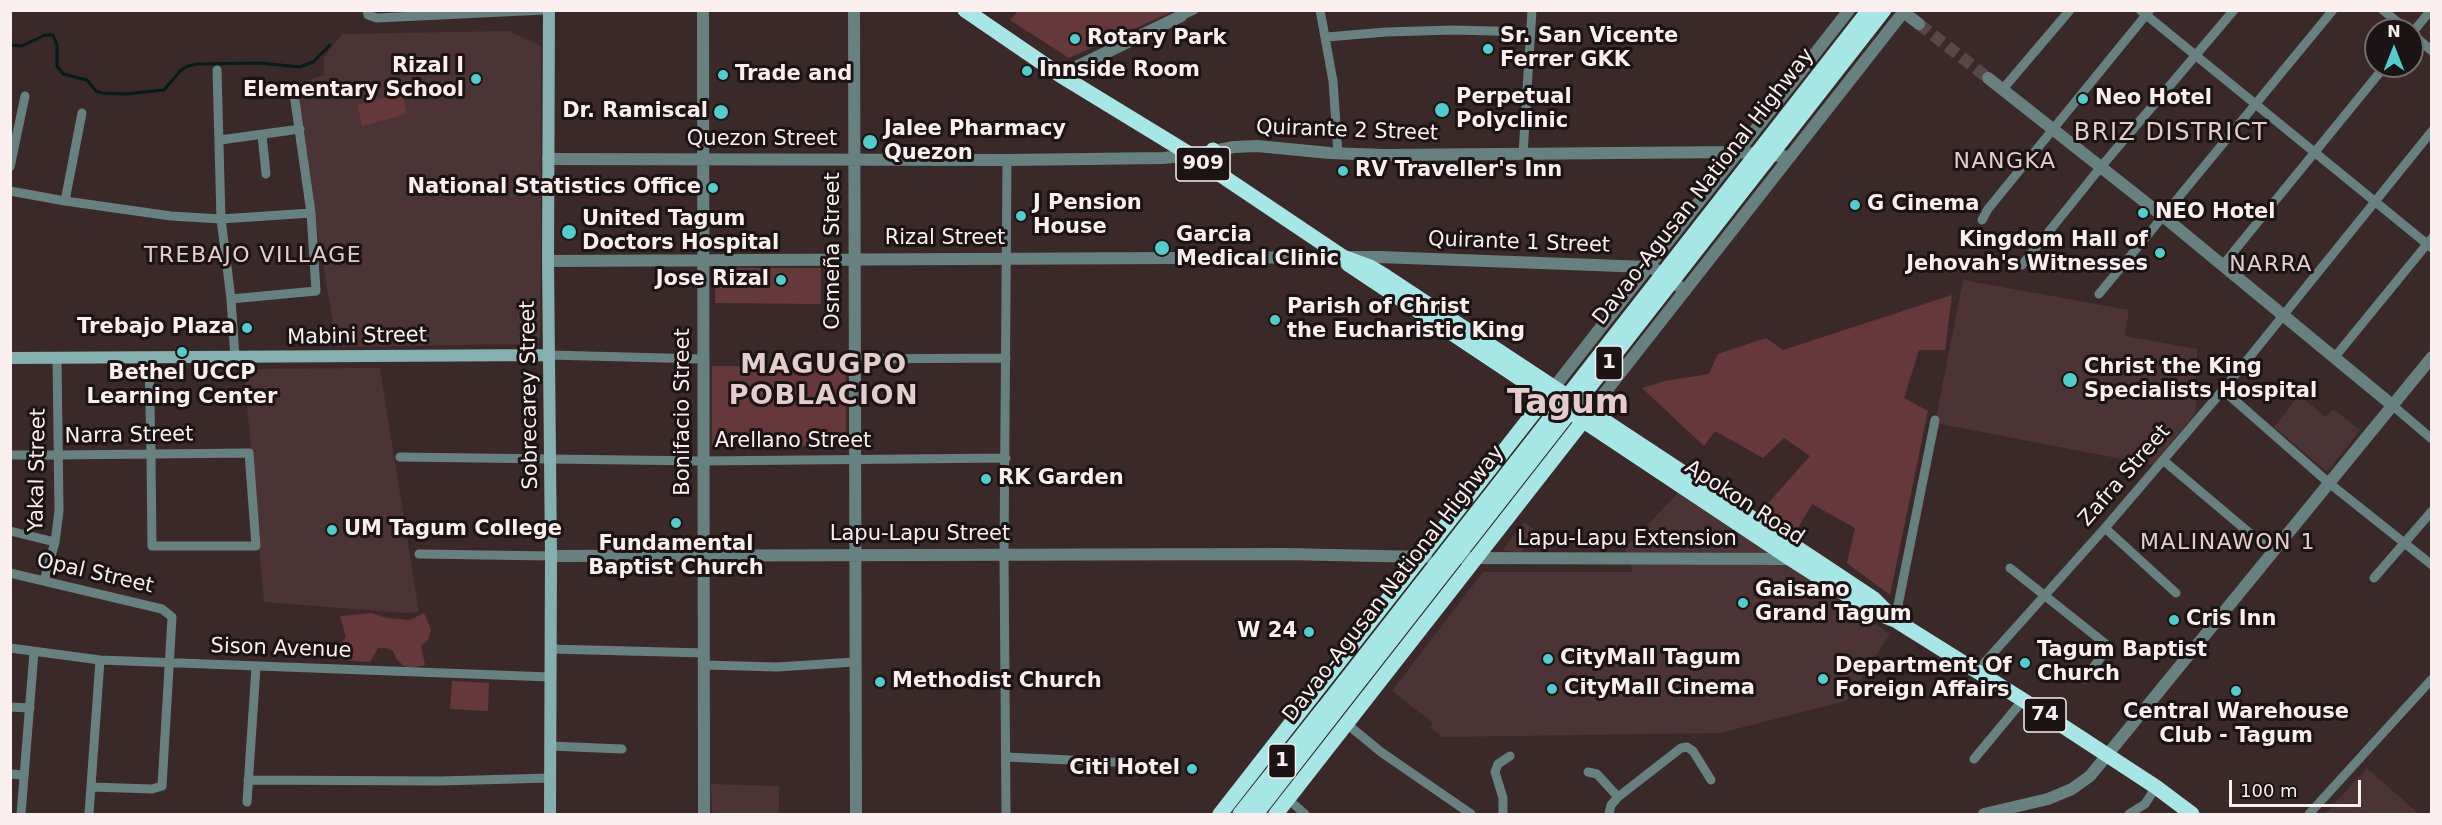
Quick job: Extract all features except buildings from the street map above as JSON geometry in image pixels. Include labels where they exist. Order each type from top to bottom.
[{"type":"highway","name":"909","points":[[965,10],[1060,75],[1191,155],[1343,257],[1370,267],[1555,395]]},
{"type":"highway","name":"Davao-Agusan National Highway","points":[[1256,814],[1329,712],[1869,10]]},
{"type":"highway","name":"Davao-Agusan National Highway","points":[[1240,814],[1329,712],[1884,10]]},
{"type":"highway","points":[[1205,165],[1213,150]]},
{"type":"highway","name":"Davao-Agusan National Highway","points":[[1220,814],[1421,557],[1657,268]]},
{"type":"highway","name":"Davao-Agusan National Highway","points":[[1276,814],[1476,559],[1582,413],[1681,284]]},
{"type":"highway","name":"74","points":[[1555,395],[1582,413]]},
{"type":"highway","name":"Apokon Road","points":[[1582,413],[1791,559],[1872,611],[1894,620],[2023,700],[2156,787],[2192,814]]},
{"type":"highway","name":"Apokon Road","points":[[1582,413],[1814,559],[1874,599],[1894,620]]},
{"type":"main road","name":"Sobrecarey Street","points":[[547,10],[551,556],[550,814]]},
{"type":"main road","name":"Mabini Street","points":[[10,358],[549,355]]},
{"type":"street","points":[[367,10],[368,15],[376,18],[547,10]]},
{"type":"street","name":"Bonifacio Street","points":[[703,10],[704,814]]},
{"type":"street","name":"Osmeña Street","points":[[854,10],[853,359],[856,814]]},
{"type":"street","points":[[1060,75],[1181,13],[1194,10]]},
{"type":"street","points":[[1320,10],[1333,81],[1338,154]]},
{"type":"street","points":[[1523,154],[1532,10]]},
{"type":"street","points":[[1849,10],[1737,152],[1657,268],[1681,284],[1790,157],[1903,11],[1919,24]]},
{"type":"street","points":[[2002,90],[2070,10]]},
{"type":"street","points":[[2022,265],[2100,168],[2234,10]]},
{"type":"street","points":[[2099,294],[2333,10]]},
{"type":"street","points":[[1982,220],[1988,209],[2146,12],[2196,56],[2374,201],[2430,243],[2334,358]]},
{"type":"street","points":[[1326,37],[1386,32],[1529,32]]},
{"type":"street","points":[[217,70],[220,219],[231,299],[235,358]]},
{"type":"street","points":[[1988,78],[2164,217],[2432,439]]},
{"type":"street","points":[[2222,266],[2375,78]]},
{"type":"street","points":[[231,299],[316,291],[311,213],[293,87]]},
{"type":"street","points":[[10,166],[25,96]]},
{"type":"street","points":[[65,201],[82,113]]},
{"type":"street","points":[[220,140],[300,129]]},
{"type":"street","name":"Zafra Street","points":[[1977,671],[2105,528],[2223,390],[2432,131]]},
{"type":"street","points":[[262,135],[266,174]]},
{"type":"street","name":"Quirante 2 Street","points":[[1191,155],[1213,150],[1257,146],[1338,154],[1737,152],[1790,157]]},
{"type":"street","name":"Quezon Street","points":[[548,159],[1007,160],[1163,158],[1191,155]]},
{"type":"street","points":[[1006,814],[1004,555],[1007,160]]},
{"type":"street","points":[[10,191],[171,216],[220,219],[311,213]]},
{"type":"street","name":"Quirante 1 Street","points":[[1343,257],[1657,268]]},
{"type":"street","name":"Rizal Street","points":[[548,261],[1343,257]]},
{"type":"street","name":"Mabini Street","points":[[549,355],[703,359]]},
{"type":"street","points":[[1984,814],[2032,804],[2062,794],[2090,776],[2432,357]]},
{"type":"street","name":"Yakal Street","points":[[44,581],[55,542],[59,511],[57,358]]},
{"type":"street","points":[[853,359],[1006,358]]},
{"type":"street","points":[[149,359],[151,454]]},
{"type":"street","points":[[2223,390],[2329,483],[2432,565]]},
{"type":"street","points":[[1894,620],[1935,420]]},
{"type":"street","name":"Narra Street","points":[[10,455],[249,453],[256,546],[152,546],[151,454]]},
{"type":"street","name":"Arellano Street","points":[[400,457],[703,461],[1006,458]]},
{"type":"street","points":[[2163,460],[2272,552]]},
{"type":"street","points":[[2374,578],[2432,511]]},
{"type":"street","points":[[2105,528],[2176,593]]},
{"type":"street","points":[[10,531],[55,542]]},
{"type":"street","name":"Lapu-Lapu Street","points":[[419,554],[703,556],[1284,554],[1476,559]]},
{"type":"street","name":"Lapu-Lapu Extension","points":[[1476,559],[1814,559]]},
{"type":"street","points":[[2010,568],[2107,645],[2106,650],[2085,679]]},
{"type":"street","name":"Opal Street","points":[[10,573],[162,609],[170,614],[172,621],[169,662]]},
{"type":"street","name":"Sison Avenue","points":[[10,648],[100,660],[550,677]]},
{"type":"street","points":[[550,649],[705,659],[777,667],[855,662]]},
{"type":"street","points":[[21,814],[34,652]]},
{"type":"street","points":[[89,814],[100,660]]},
{"type":"street","points":[[91,787],[152,789],[162,786],[169,662]]},
{"type":"street","points":[[247,802],[256,667]]},
{"type":"street","points":[[2308,814],[2432,680]]},
{"type":"street","points":[[1974,759],[2023,700]]},
{"type":"street","points":[[10,707],[30,708]]},
{"type":"street","points":[[1347,724],[1389,758],[1471,814]]},
{"type":"street","points":[[550,746],[622,749]]},
{"type":"street","points":[[1609,814],[1611,805],[1618,797],[1684,747],[1693,751],[1711,780]]},
{"type":"street","points":[[1503,814],[1503,798],[1495,772],[1498,764],[1510,756]]},
{"type":"street","points":[[1006,757],[1133,763]]},
{"type":"street","points":[[1588,772],[1597,774],[1618,797]]},
{"type":"street","points":[[10,774],[24,775]]},
{"type":"street","points":[[248,780],[440,781],[550,778]]},
{"type":"street","points":[[2129,814],[2145,804],[2156,787]]},
{"type":"street","points":[[1288,799],[1305,814]]},
{"type":"shaded area","name":"Rotary Park","points":[[1018,11],[1174,11],[1069,58],[1010,20]]},
{"type":"shaded area","points":[[509,31],[541,46],[541,246],[538,344],[337,347],[293,85],[324,75],[324,57],[342,34]]},
{"type":"shaded area","points":[[402,93],[407,114],[362,126],[358,105]]},
{"type":"shaded area","points":[[715,268],[821,268],[821,304],[715,303]]},
{"type":"shaded area","name":"Christ the King Specialists Hospital","points":[[1963,280],[2129,310],[2125,336],[2197,349],[2196,412],[2153,465],[1935,423]]},
{"type":"shaded area","points":[[1952,295],[1945,350],[1919,350],[1904,398],[1928,411],[1890,595],[1847,563],[1855,528],[1812,504],[1797,530],[1762,510],[1810,456],[1784,438],[1763,458],[1715,431],[1704,446],[1642,388],[1665,381],[1709,374],[1718,354],[1766,338],[1783,350]]},
{"type":"shaded area","points":[[712,366],[846,366],[846,446],[712,446]]},
{"type":"shaded area","name":"UM Tagum College","points":[[380,368],[419,612],[404,613],[264,602],[244,369]]},
{"type":"shaded area","points":[[2299,395],[2326,417],[2333,409],[2360,430],[2327,472],[2274,427]]},
{"type":"shaded area","points":[[1678,493],[1890,634],[1846,701],[1720,733],[1443,737],[1430,727],[1433,723],[1392,691],[1483,572],[1633,572],[1625,548]]},
{"type":"shaded area","points":[[1524,522],[1544,537],[1533,549],[1527,545],[1520,553],[1503,550]]},
{"type":"shaded area","points":[[371,613],[387,618],[410,620],[424,613],[431,630],[428,640],[421,646],[425,665],[410,668],[404,666],[397,660],[393,651],[386,648],[378,648],[370,662],[343,660],[337,657],[336,649],[346,637],[340,616]]},
{"type":"shaded area","points":[[452,681],[489,683],[488,711],[450,709]]},
{"type":"shaded area","points":[[2367,768],[2419,814],[2325,814]]},
{"type":"shaded area","points":[[711,784],[779,786],[779,814],[712,814]]},
{"type":"waterway","points":[[10,45],[22,46],[45,35],[53,35],[57,45],[57,66],[63,74],[87,80],[96,91],[102,93],[126,94],[164,90],[181,70],[197,64],[260,63],[300,67],[313,62],[330,45]]},
{"type":"tunnel","points":[[1919,24],[1988,78]]},
{"type":"place","name":"Rotary Park","points":[[1075,39]]},
{"type":"place","name":"Sr. San Vicente Ferrer GKK","points":[[1488,49]]},
{"type":"place","name":"Innside Room","points":[[1027,71]]},
{"type":"place","name":"Trade and","points":[[723,75]]},
{"type":"place","name":"Rizal I Elementary School","points":[[476,79]]},
{"type":"place","name":"Neo Hotel","points":[[2083,99]]},
{"type":"place","name":"Perpetual Polyclinic","points":[[1442,110]]},
{"type":"place","name":"Dr. Ramiscal","points":[[721,112]]},
{"type":"place","name":"Jalee Pharmacy Quezon","points":[[870,142]]},
{"type":"place","name":"RV Traveller's Inn","points":[[1343,171]]},
{"type":"place","name":"National Statistics Office","points":[[713,188]]},
{"type":"place","name":"G Cinema","points":[[1855,205]]},
{"type":"place","name":"NEO Hotel","points":[[2143,213]]},
{"type":"place","name":"J Pension House","points":[[1021,216]]},
{"type":"place","name":"United Tagum Doctors Hospital","points":[[569,232]]},
{"type":"place","name":"Garcia Medical Clinic","points":[[1162,248]]},
{"type":"place","name":"Kingdom Hall of Jehovah's Witnesses","points":[[2160,253]]},
{"type":"place","name":"Jose Rizal","points":[[781,280]]},
{"type":"place","name":"Parish of Christ the Eucharistic King","points":[[1275,320]]},
{"type":"place","name":"Trebajo Plaza","points":[[247,328]]},
{"type":"place","name":"Bethel UCCP Learning Center","points":[[182,352]]},
{"type":"place","name":"Christ the King Specialists Hospital","points":[[2070,380]]},
{"type":"place","name":"RK Garden","points":[[986,479]]},
{"type":"place","name":"Fundamental Baptist Church","points":[[676,523]]},
{"type":"place","name":"UM Tagum College","points":[[332,530]]},
{"type":"place","name":"Gaisano Grand Tagum","points":[[1743,603]]},
{"type":"place","name":"Cris Inn","points":[[2174,620]]},
{"type":"place","name":"W 24","points":[[1309,632]]},
{"type":"place","name":"CityMall Tagum","points":[[1548,659]]},
{"type":"place","name":"Tagum Baptist Church","points":[[2025,663]]},
{"type":"place","name":"Department Of Foreign Affairs","points":[[1823,679]]},
{"type":"place","name":"Methodist Church","points":[[880,682]]},
{"type":"place","name":"CityMall Cinema","points":[[1552,689]]},
{"type":"place","name":"Central Warehouse Club - Tagum","points":[[2236,691]]},
{"type":"place","name":"Citi Hotel","points":[[1192,769]]},
{"type":"district","name":"BRIZ DISTRICT","points":[[2171,134]]},
{"type":"district","name":"NANGKA","points":[[2005,162]]},
{"type":"district","name":"TREBAJO VILLAGE","points":[[253,256]]},
{"type":"district","name":"NARRA","points":[[2271,265]]},
{"type":"district","name":"MAGUGPO POBLACION","points":[[824,382]]},
{"type":"district","name":"Tagum","points":[[1568,404]]},
{"type":"district","name":"MALINAWON 1","points":[[2228,543]]}]
